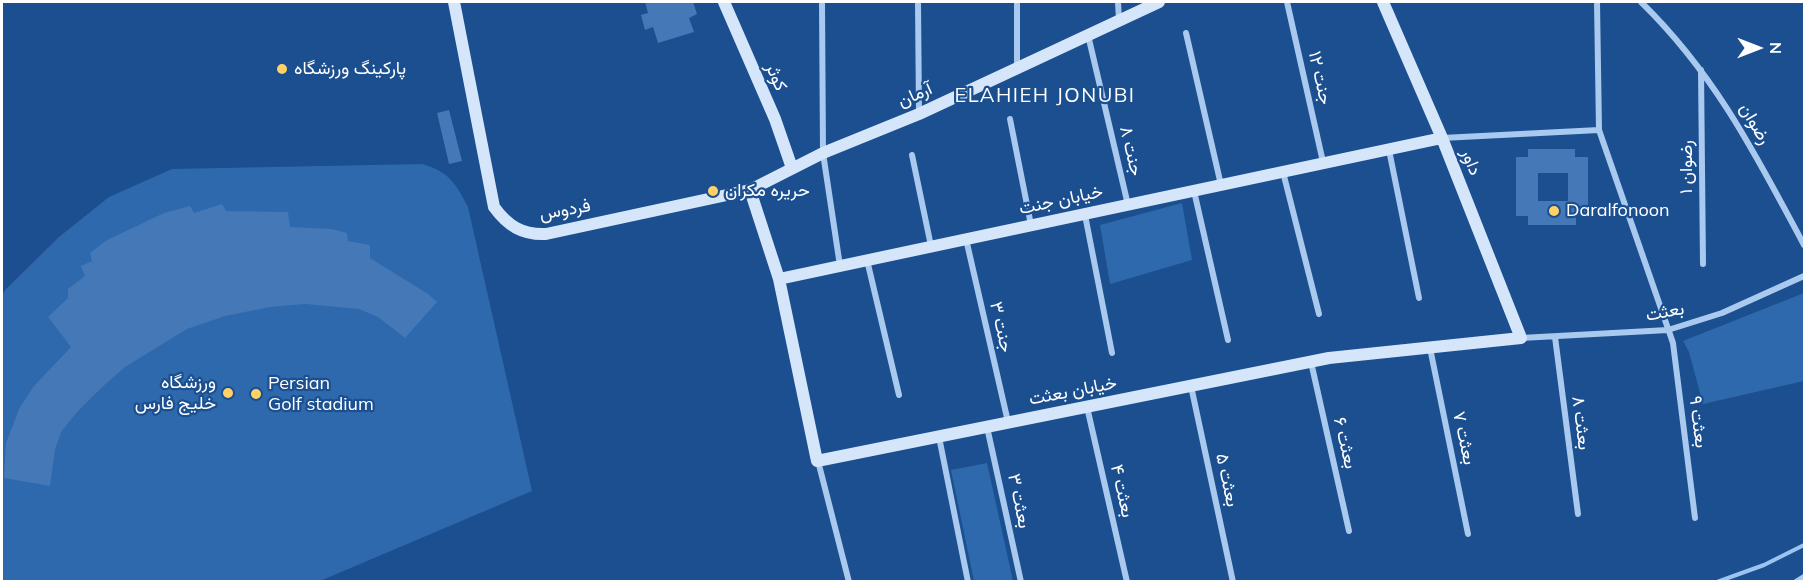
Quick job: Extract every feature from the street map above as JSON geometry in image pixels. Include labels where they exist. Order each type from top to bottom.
[{"type":"street","name":"فردوس","points":[[454,2],[494,207],[503,219],[517,230],[531,234],[546,234],[750,190]]},
{"type":"street","name":"کوثر","points":[[724,2],[775,119],[792,168]]},
{"type":"street","points":[[822,2],[823,153],[840,266]]},
{"type":"street","points":[[918,2],[919,114]]},
{"type":"street","points":[[1017,2],[1017,68]]},
{"type":"street","points":[[1118,2],[1119,20]]},
{"type":"street","name":"آرمان","points":[[750,190],[823,153],[919,114],[1159,2]]},
{"type":"street","name":"جنت ۱۲","points":[[1287,2],[1323,162]]},
{"type":"street","name":"داور","points":[[1383,2],[1442,138],[1521,338]]},
{"type":"street","name":"بعثت ۹","points":[[1596,2],[1599,130],[1673,343],[1695,518]]},
{"type":"street","name":"رضوان","points":[[1641,2],[1668,27],[1738,122],[1804,245]]},
{"type":"street","points":[[1186,33],[1221,185]]},
{"type":"street","name":"جنت ۸","points":[[1088,35],[1128,205]]},
{"type":"street","name":"رضوان ۱","points":[[1701,69],[1703,264]]},
{"type":"street","points":[[1010,119],[1031,225]]},
{"type":"street","points":[[1442,138],[1599,130]]},
{"type":"street","name":"خیابان جنت","points":[[779,279],[1442,138]]},
{"type":"street","points":[[1389,149],[1419,298]]},
{"type":"street","points":[[912,156],[931,247]]},
{"type":"street","points":[[1283,172],[1319,314]]},
{"type":"street","points":[[750,190],[779,279],[818,461],[849,582]]},
{"type":"street","points":[[1194,191],[1228,340]]},
{"type":"street","points":[[1085,214],[1112,352]]},
{"type":"street","name":"جنت ۳","points":[[966,239],[1008,422]]},
{"type":"street","points":[[867,260],[899,395]]},
{"type":"street","name":"بعثت","points":[[1521,338],[1668,330],[1722,313],[1804,276]]},
{"type":"street","name":"بعثت ۸","points":[[1555,337],[1578,514]]},
{"type":"street","name":"خیابان بعثت","points":[[818,461],[1311,361],[1521,338]]},
{"type":"street","name":"بعثت ۷","points":[[1430,348],[1468,534]]},
{"type":"street","name":"بعثت ۶","points":[[1311,361],[1349,531]]},
{"type":"street","name":"بعثت ۵","points":[[1190,386],[1233,582]]},
{"type":"street","name":"بعثت ۴","points":[[1087,406],[1127,582]]},
{"type":"street","name":"بعثت ۳","points":[[987,426],[1021,582]]},
{"type":"street","points":[[939,436],[968,582]]},
{"type":"street","points":[[1796,582],[1804,578]]},
{"type":"shaded area","name":"Persian Golf stadium","points":[[422,164],[439,171],[450,179],[468,207],[532,491],[320,581],[2,582],[2,296],[5,290],[59,237],[109,197],[172,169]]},
{"type":"shaded area","points":[[1182,203],[1192,260],[1110,284],[1100,225]]},
{"type":"shaded area","points":[[1804,293],[1804,381],[1703,404],[1689,352],[1683,341]]},
{"type":"shaded area","points":[[987,463],[1013,581],[974,581],[951,470]]},
{"type":"building","points":[[645,2],[693,2],[697,14],[689,18],[694,32],[658,43],[653,27],[645,30],[641,15],[648,13]]},
{"type":"building","points":[[449,110],[462,161],[449,164],[437,113]]},
{"type":"building","points":[[1528,149],[1575,149],[1575,157],[1588,157],[1588,216],[1576,216],[1576,225],[1528,225],[1528,216],[1516,216],[1516,157],[1528,157]],"holes":[[[1538,173],[1568,173],[1568,201],[1538,201]]]},
{"type":"building","points":[[222,204],[226,211],[288,212],[290,227],[331,229],[347,233],[348,241],[370,245],[370,258],[437,302],[405,338],[378,317],[359,309],[305,304],[270,307],[225,316],[187,329],[125,367],[77,412],[61,432],[55,450],[50,486],[4,478],[6,443],[20,407],[34,386],[71,347],[48,317],[68,298],[68,289],[85,276],[81,266],[92,261],[90,253],[107,240],[164,213],[190,206],[194,213]]},
{"type":"waterway","points":[[1717,582],[1764,565],[1804,545]]},
{"type":"place","name":"پارکینگ ورزشگاه","points":[[282,69]]},
{"type":"place","name":"حریره مکران","points":[[713,191]]},
{"type":"place","name":"Daralfonoon","points":[[1554,211]]},
{"type":"place","name":"ورزشگاه خلیج فارس","points":[[228,393]]},
{"type":"place","name":"Persian Golf stadium","points":[[256,394]]},
{"type":"district","name":"ELAHIEH JONUBI","points":[[1045,96]]}]
